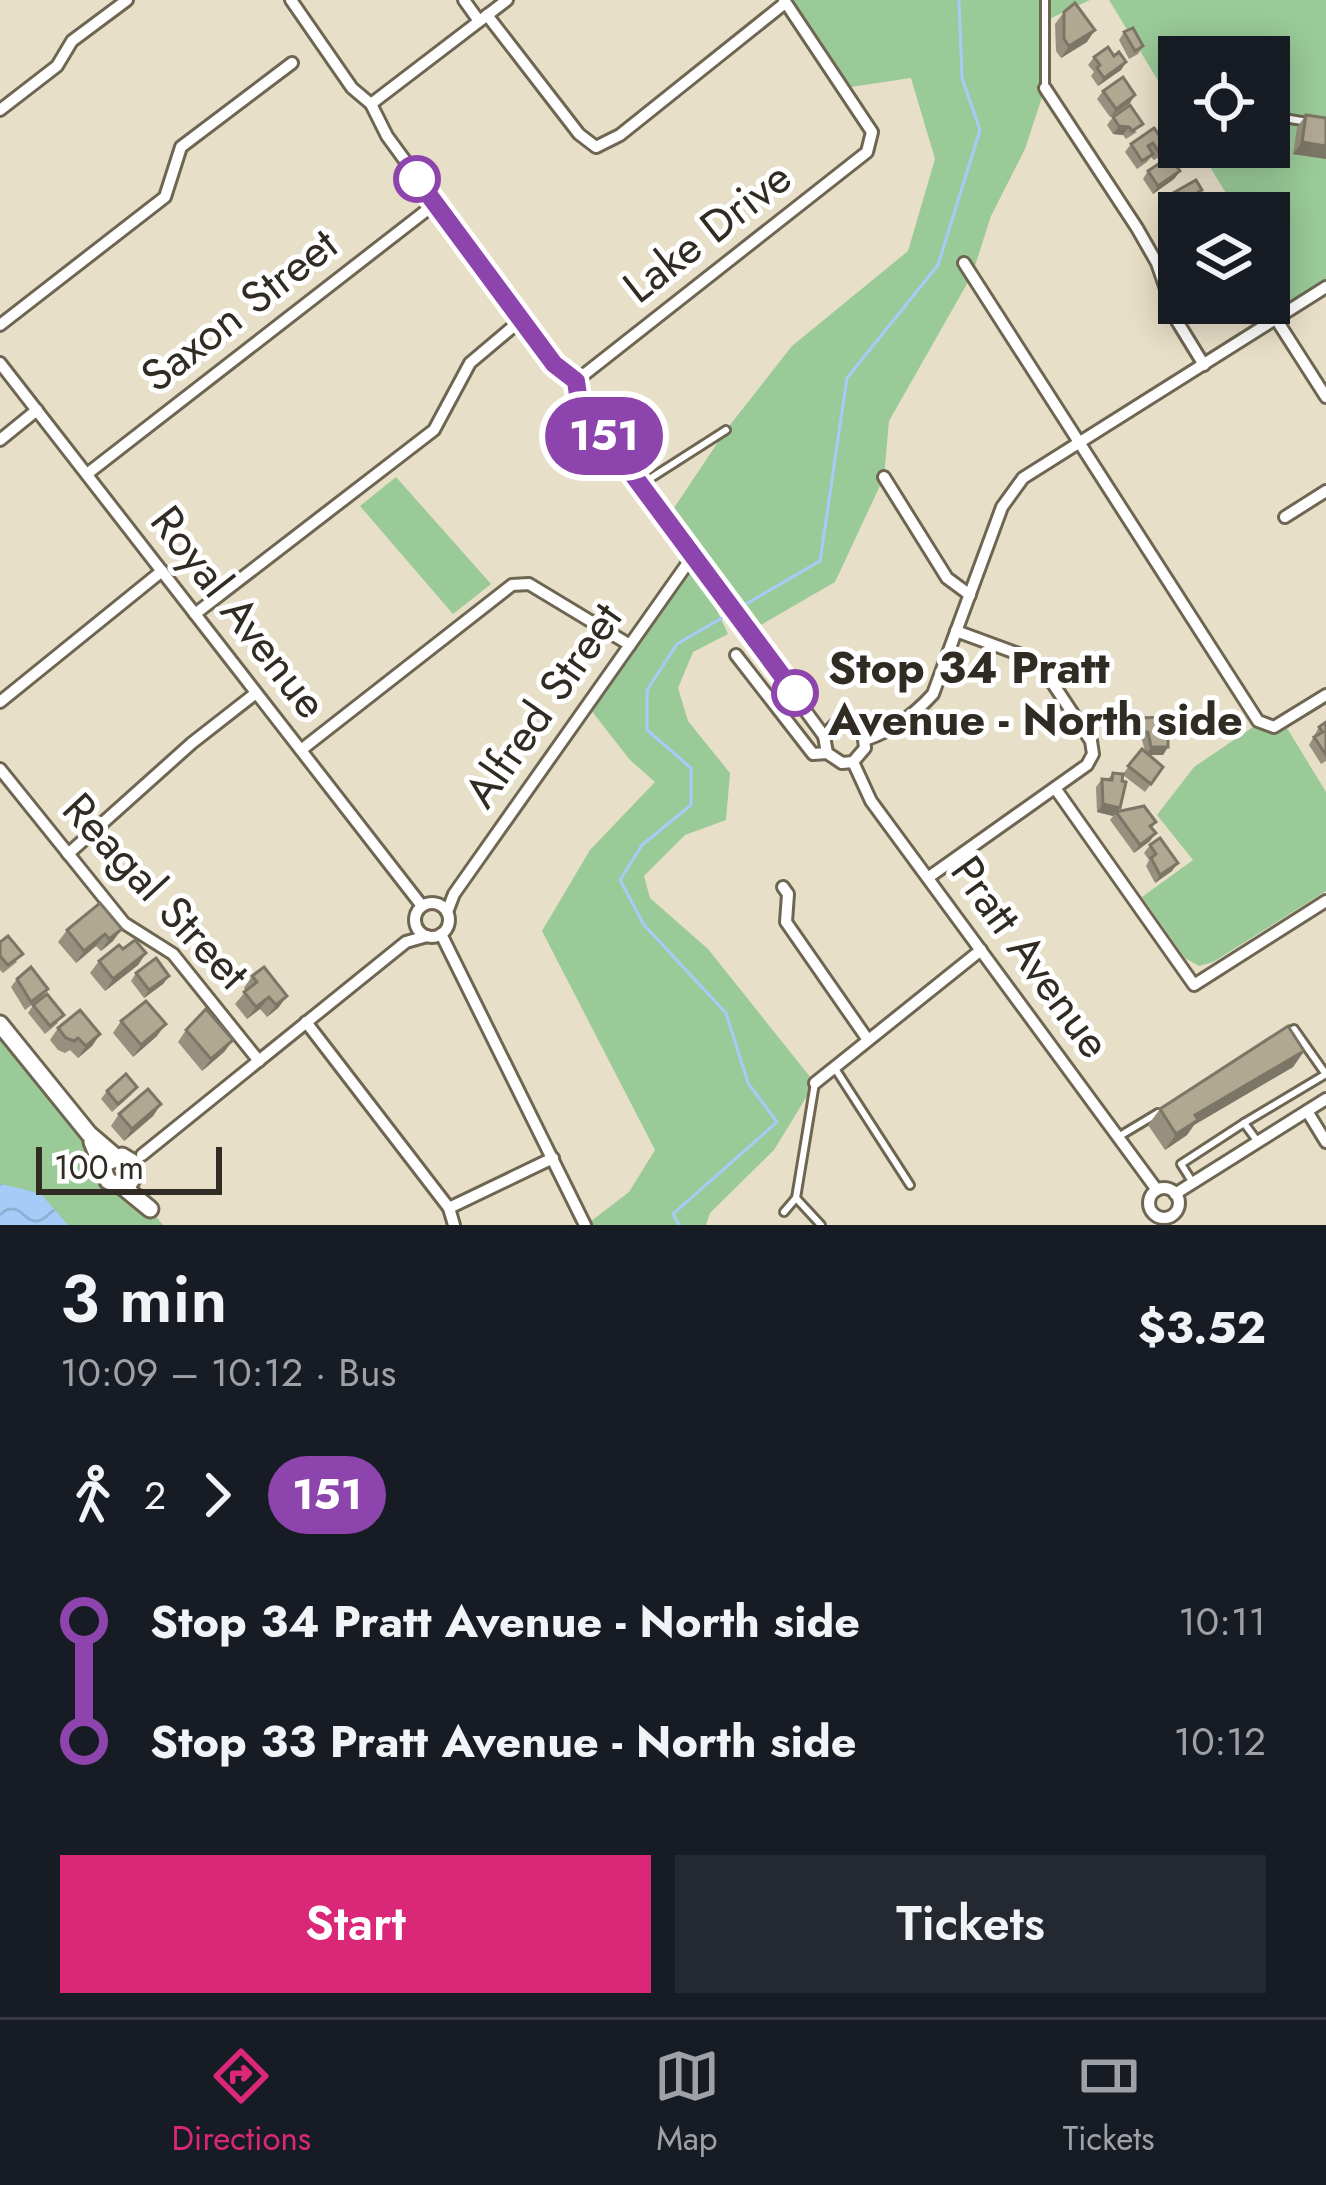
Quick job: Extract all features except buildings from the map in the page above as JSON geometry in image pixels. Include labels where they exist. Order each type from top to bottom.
[{"type":"street","points":[[0,110],[57,66],[72,40],[127,0]]},
{"type":"street","points":[[291,0],[352,88],[371,104],[387,136],[521,320],[554,364],[576,381],[579,402],[747,633],[829,731]]},
{"type":"street","points":[[464,0],[579,134],[596,147],[620,135],[784,1]]},
{"type":"street","points":[[371,104],[507,0]]},
{"type":"street","name":"Lake Drive","points":[[576,381],[866,152],[872,132],[784,1]]},
{"type":"street","points":[[0,325],[165,197],[182,147],[292,63]]},
{"type":"street","points":[[1045,88],[1137,228],[1156,263],[1177,321],[1204,365]]},
{"type":"street","name":"Saxon Street","points":[[87,474],[436,203]]},
{"type":"street","points":[[964,262],[1258,722],[1274,728],[1326,695]]},
{"type":"street","points":[[1290,310],[1326,287]]},
{"type":"street","points":[[195,614],[434,430],[470,363],[521,320]]},
{"type":"street","points":[[865,740],[903,722],[933,694],[1012,490],[1268,324]]},
{"type":"street","points":[[1279,324],[1326,397]]},
{"type":"street","name":"Royal Avenue","points":[[0,363],[422,906]]},
{"type":"street","points":[[0,440],[37,410]]},
{"type":"street","points":[[884,477],[947,578],[970,595]]},
{"type":"street","points":[[1285,517],[1326,491]]},
{"type":"street","name":"Alfred Street","points":[[441,908],[692,556]]},
{"type":"street","points":[[0,702],[162,572]]},
{"type":"street","points":[[301,750],[512,585],[529,584],[630,645]]},
{"type":"street","points":[[929,877],[1087,765],[1094,754],[1091,741],[1042,667],[1027,656],[956,631]]},
{"type":"street","points":[[736,656],[812,754],[826,753],[838,763],[853,762],[862,755],[865,740],[858,726],[843,722],[829,731],[826,753]]},
{"type":"street","points":[[68,854],[192,743],[256,693]]},
{"type":"street","name":"Pratt Avenue","points":[[853,762],[872,801],[1157,1190]]},
{"type":"street","name":"Reagal Street","points":[[0,770],[124,923],[172,954],[259,1061]]},
{"type":"street","points":[[1055,788],[1194,986],[1326,901]]},
{"type":"street","points":[[783,886],[788,894],[786,922],[868,1040]]},
{"type":"street","points":[[126,1167],[406,942],[434,935],[448,922],[441,908],[422,906],[406,942]]},
{"type":"street","points":[[415,921],[434,935],[585,1225]]},
{"type":"street","points":[[814,1083],[981,950]]},
{"type":"street","points":[[306,1022],[449,1208],[454,1225]]},
{"type":"street","points":[[0,1024],[88,1134],[126,1167],[163,1225]]},
{"type":"street","points":[[1175,1194],[1326,1099]]},
{"type":"street","points":[[1307,1112],[1326,1142]]},
{"type":"street","points":[[449,1208],[553,1158]]},
{"type":"street","points":[[1157,1190],[1175,1194],[1179,1205],[1175,1220],[1153,1214],[1149,1200],[1157,1190]]},
{"type":"street","points":[[1140,1225],[1153,1214]]},
{"type":"lane","points":[[1045,0],[1045,88]]},
{"type":"lane","points":[[1290,119],[1326,124]]},
{"type":"lane","points":[[640,485],[726,430]]},
{"type":"lane","points":[[1193,1183],[1180,1164],[1326,1073],[1294,1029],[1275,1041]]},
{"type":"lane","points":[[834,1067],[910,1185]]},
{"type":"lane","points":[[784,1212],[796,1198],[814,1083]]},
{"type":"lane","points":[[1118,1138],[1177,1101]]},
{"type":"lane","points":[[1244,1124],[1258,1142]]},
{"type":"lane","points":[[796,1198],[821,1225]]},
{"type":"green space","points":[[785,0],[1090,0],[1045,21],[1045,88],[1025,149],[991,216],[972,275],[889,421],[884,477],[835,582],[747,633],[696,565],[728,634],[693,652],[678,688],[688,721],[730,773],[726,820],[685,835],[644,876],[650,898],[708,949],[815,1083],[774,1150],[710,1213],[706,1225],[586,1225],[629,1192],[655,1150],[542,931],[590,850],[655,782],[630,760],[587,705],[692,557],[666,520],[726,430],[792,346],[908,251],[935,159],[911,78],[844,88]]},
{"type":"green space","points":[[1109,0],[1326,0],[1326,285],[1295,307],[1290,299],[1290,192],[1225,192],[1211,168],[1290,168],[1290,36],[1158,36],[1158,80]]},
{"type":"green space","points":[[396,477],[491,584],[453,614],[360,506]]},
{"type":"green space","points":[[1256,725],[1274,731],[1287,728],[1326,792],[1326,891],[1213,962],[1199,966],[1185,958],[1142,897],[1193,860],[1157,815],[1194,767]]},
{"type":"green space","points":[[0,1024],[89,1134],[108,1181],[150,1209],[163,1225],[0,1225]]},
{"type":"water","points":[[0,1184],[40,1193],[68,1225],[0,1225]]},
{"type":"waterway","points":[[679,1225],[673,1214],[777,1122],[748,1083],[726,1013],[644,925],[620,880],[642,845],[691,805],[691,768],[647,730],[647,690],[677,644],[820,561],[847,378],[938,265],[980,130],[962,78],[959,0]]},
{"type":"bus line","name":"151","points":[[417,179],[554,364],[576,381],[579,402],[795,693]]},
{"type":"place","name":"Stop 34 Pratt Avenue - North side","points":[[795,693]]}]
